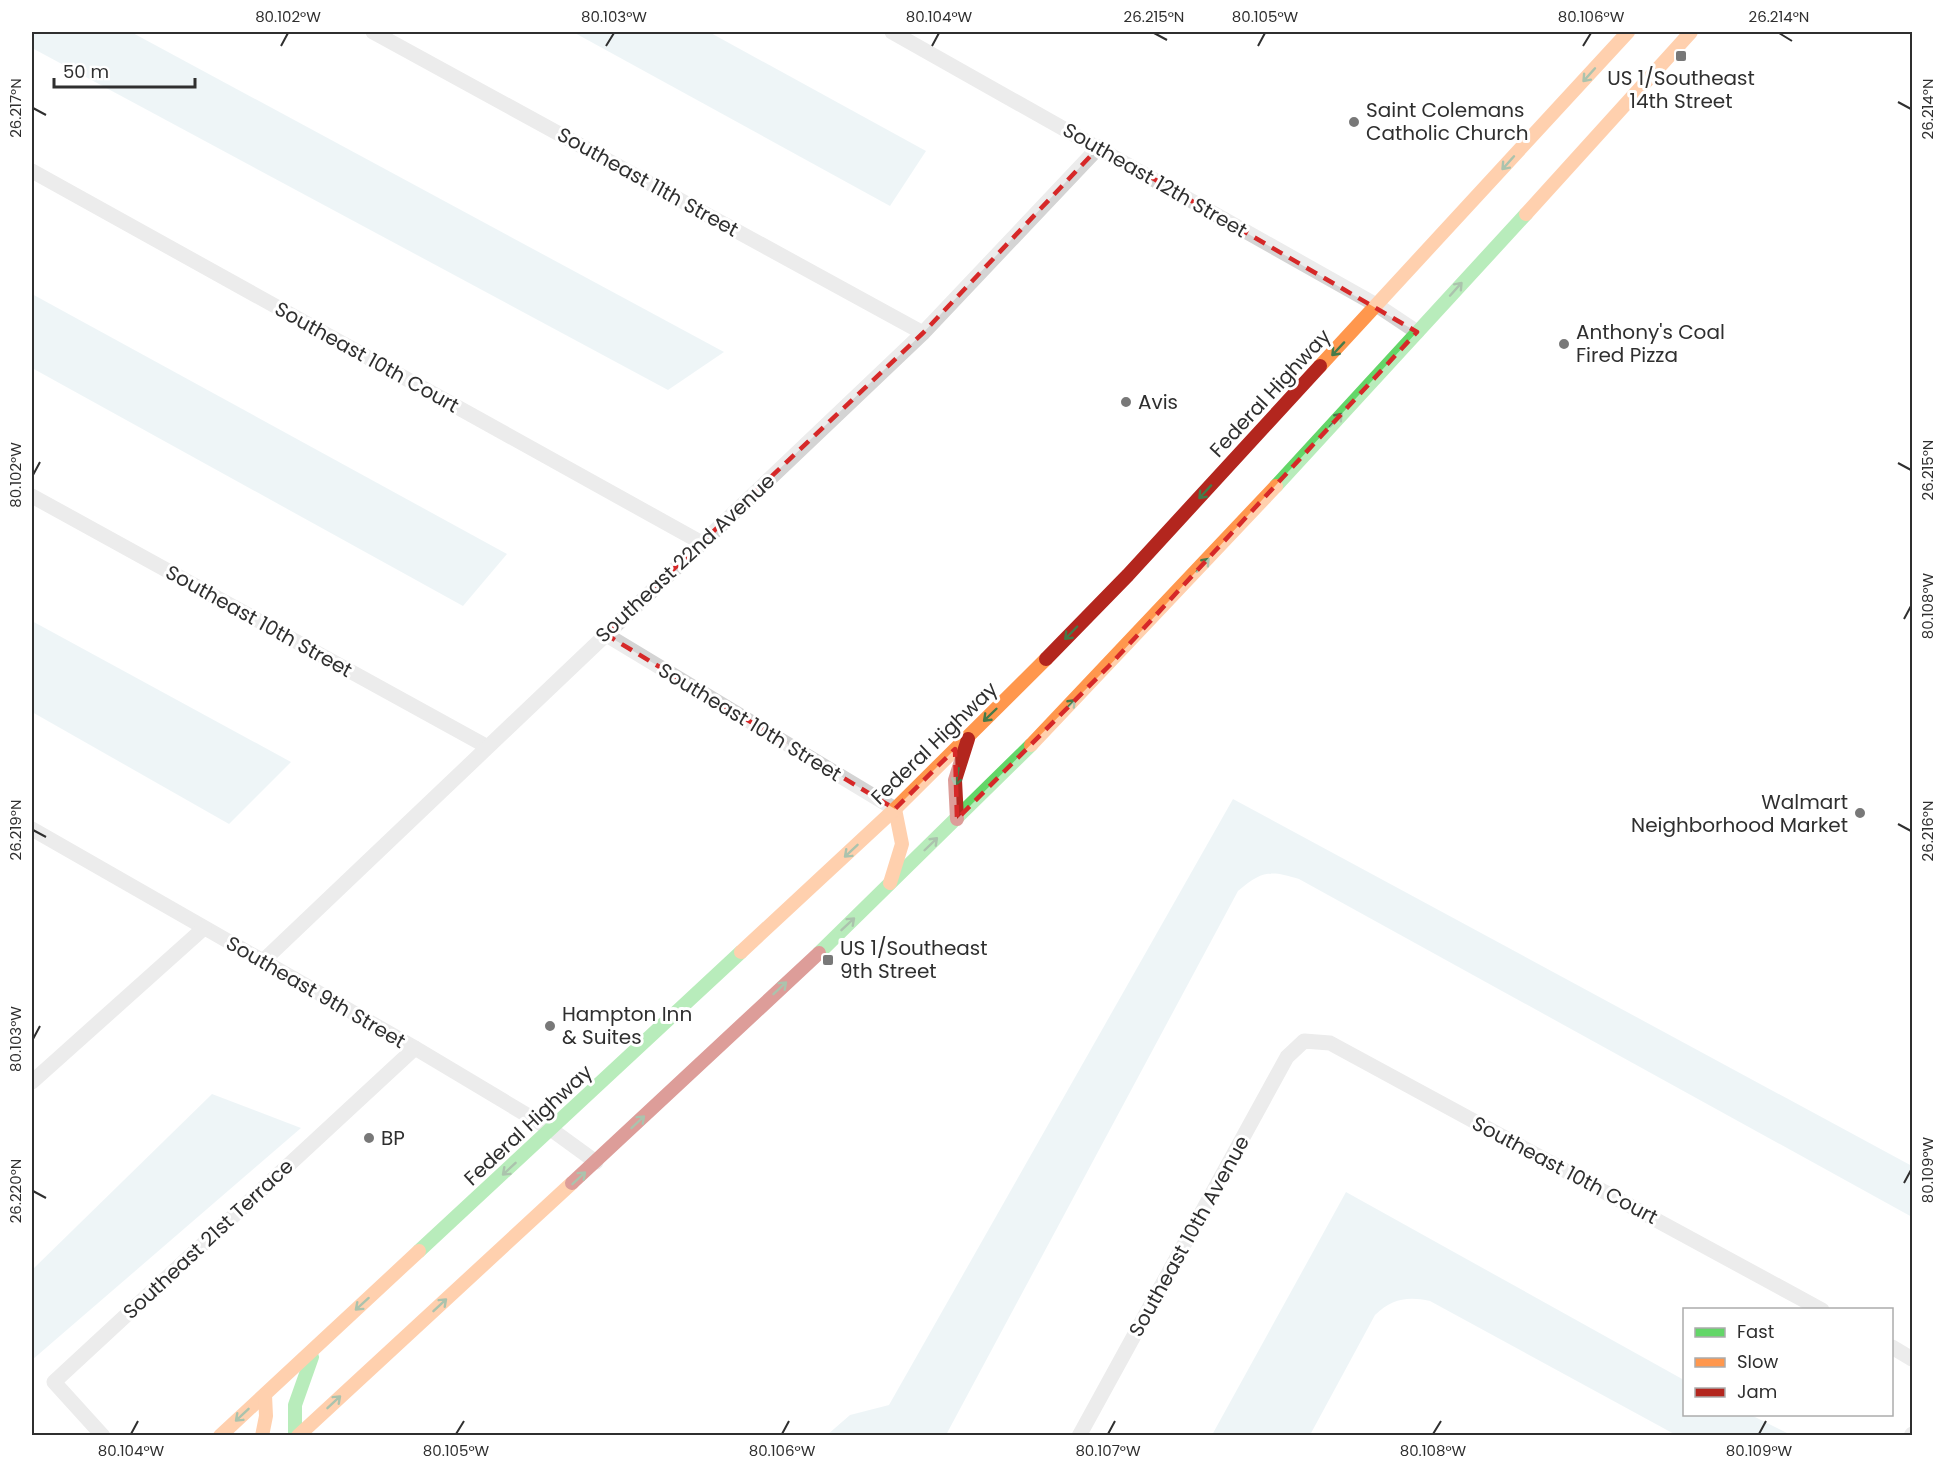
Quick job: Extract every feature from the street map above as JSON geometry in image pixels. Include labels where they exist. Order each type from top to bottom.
[{"type":"main road","name":"Federal Highway","points":[[220,1436],[552,1130],[895,809],[968,737],[1128,575],[1628,32]]},
{"type":"main road","points":[[316,1347],[296,1394],[292,1418],[296,1436],[596,1162],[957,819],[1109,666],[1691,32]]},
{"type":"main road","points":[[957,819],[955,780],[968,737]]},
{"type":"main road","points":[[889,885],[902,844],[895,809]]},
{"type":"main road","points":[[262,1436],[266,1416],[265,1395]]},
{"type":"street","name":"Southeast 11th Street","points":[[373,32],[923,333]]},
{"type":"street","name":"Southeast 12th Street","points":[[892,32],[1378,306],[1417,332]]},
{"type":"street","name":"Southeast 22nd Avenue","points":[[263,961],[486,746],[923,333],[1099,147]]},
{"type":"street","name":"Southeast 10th Court","points":[[32,171],[702,543]]},
{"type":"street","name":"Southeast 10th Street","points":[[32,496],[486,746]]},
{"type":"street","name":"Southeast 10th Street","points":[[605,634],[895,809]]},
{"type":"street","name":"Southeast 9th Street","points":[[32,829],[416,1048],[552,1130],[596,1162]]},
{"type":"street","points":[[32,1082],[204,928]]},
{"type":"street","name":"Southeast 10th Court","points":[[1304,1041],[1330,1043],[1818,1308]]},
{"type":"street","name":"Southeast 10th Avenue","points":[[1079,1436],[1287,1058],[1304,1041]]},
{"type":"street","name":"Southeast 21st Terrace","points":[[103,1436],[54,1382],[416,1048]]},
{"type":"street","points":[[1893,1348],[1912,1359]]},
{"type":"highlighted area","points":[[1099,147],[1417,332],[1109,666],[957,819],[955,749],[895,809],[605,634],[923,333]]},
{"type":"shaded area","points":[[32,32],[131,32],[724,352],[668,390],[32,48]]},
{"type":"shaded area","points":[[573,32],[709,32],[926,151],[890,206]]},
{"type":"shaded area","points":[[32,294],[507,554],[463,606],[32,368]]},
{"type":"shaded area","points":[[32,621],[291,762],[229,824],[32,712]]},
{"type":"shaded area","points":[[1233,799],[1912,1166],[1912,1217],[1299,879],[1280,874],[1266,874],[1253,879],[1238,891],[946,1435],[827,1435],[850,1415],[889,1405]]},
{"type":"shaded area","points":[[212,1094],[301,1128],[32,1360],[32,1270]]},
{"type":"shaded area","points":[[1346,1192],[1683,1379],[1683,1416],[1753,1416],[1791,1435],[1676,1435],[1430,1301],[1407,1299],[1388,1305],[1375,1315],[1310,1435],[1212,1435]]},
{"type":"traffic: fast","points":[[1276,486],[1526,214]]},
{"type":"traffic: fast","points":[[819,953],[1031,745]]},
{"type":"traffic: fast","points":[[419,1251],[741,952]]},
{"type":"traffic: fast","points":[[295,1436],[295,1405],[312,1357]]},
{"type":"traffic: slow","points":[[1320,366],[1628,32]]},
{"type":"traffic: slow","points":[[1526,214],[1691,32]]},
{"type":"traffic: slow","points":[[1031,745],[1276,486]]},
{"type":"traffic: slow","points":[[741,952],[895,809],[1046,659]]},
{"type":"traffic: slow","points":[[890,883],[902,844],[895,809]]},
{"type":"traffic: slow","points":[[298,1436],[572,1183]]},
{"type":"traffic: slow","points":[[220,1436],[419,1251]]},
{"type":"traffic: slow","points":[[262,1436],[266,1416],[265,1395]]},
{"type":"traffic: jam","points":[[1046,659],[1128,575],[1320,366]]},
{"type":"traffic: jam","points":[[957,819],[955,780],[968,739]]},
{"type":"traffic: jam","points":[[572,1183],[819,953]]},
{"type":"place","name":"US 1/Southeast 14th Street","points":[[1681,56]]},
{"type":"place","name":"Saint Colemans Catholic Church","points":[[1354,122]]},
{"type":"place","name":"Anthony's Coal Fired Pizza","points":[[1564,344]]},
{"type":"place","name":"Avis","points":[[1126,402]]},
{"type":"place","name":"Walmart Neighborhood Market","points":[[1860,813]]},
{"type":"place","name":"US 1/Southeast 9th Street","points":[[828,960]]},
{"type":"place","name":"Hampton Inn & Suites","points":[[550,1026]]},
{"type":"place","name":"BP","points":[[369,1138]]}]
